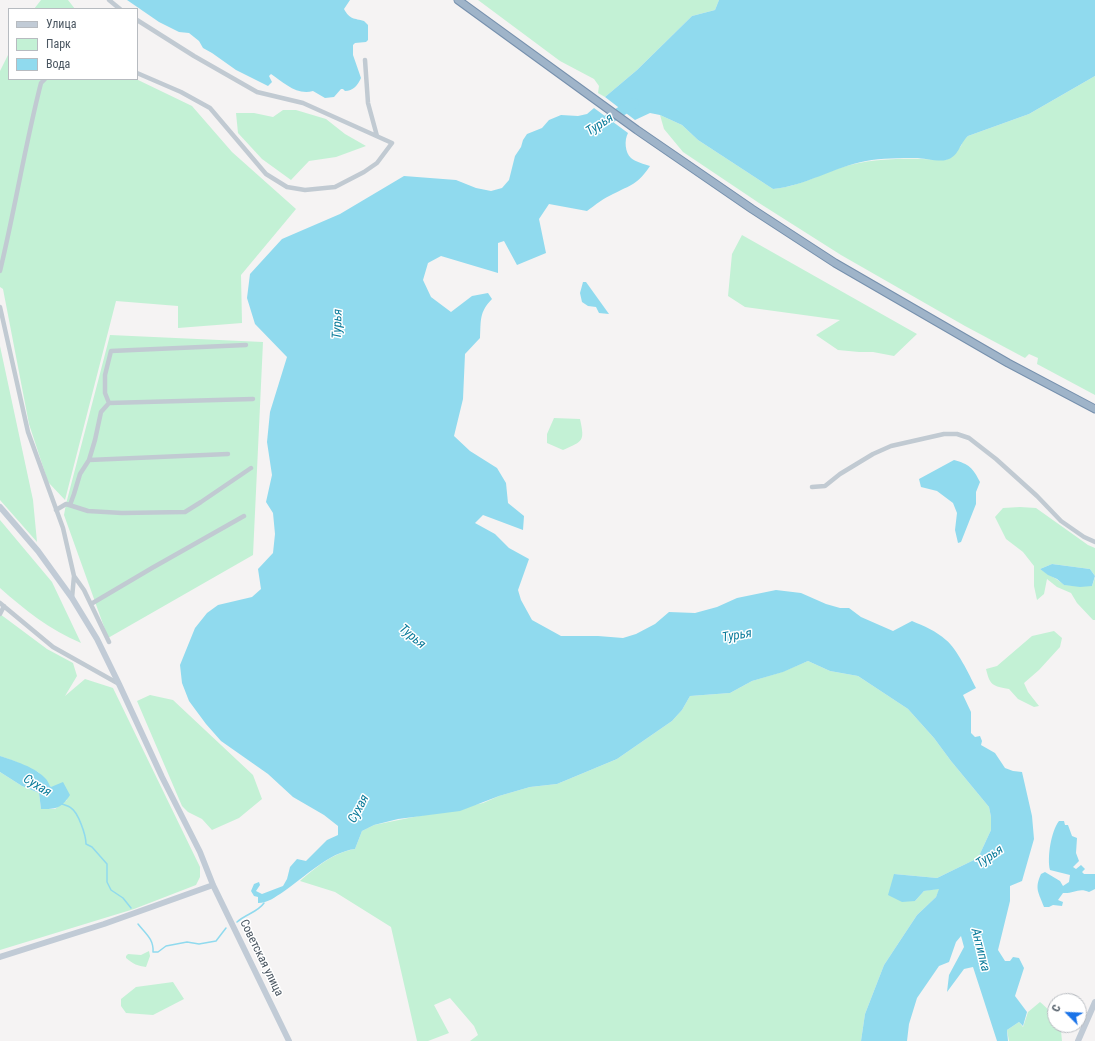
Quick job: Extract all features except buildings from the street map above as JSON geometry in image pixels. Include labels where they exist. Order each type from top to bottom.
[{"type":"highway","points":[[458,0],[637,130],[752,209],[835,263],[1008,363],[1095,409]]},
{"type":"main road","name":"Советская улица","points":[[0,507],[38,551],[72,598],[97,640],[162,777],[200,852],[213,885],[289,1041]]},
{"type":"main road","points":[[0,957],[104,924],[213,885]]},
{"type":"main road","points":[[1078,1041],[1095,1002]]},
{"type":"street","points":[[109,0],[119,8]]},
{"type":"street","points":[[138,21],[194,56],[257,92],[303,103],[392,143],[377,163],[364,172],[334,187],[306,190],[287,187],[266,174],[210,108],[181,92],[138,73]]},
{"type":"street","points":[[365,60],[368,104],[377,136]]},
{"type":"street","points":[[0,271],[8,238],[30,124],[41,83],[44,80]]},
{"type":"street","points":[[0,307],[28,432],[63,528],[74,576],[72,598]]},
{"type":"street","points":[[109,403],[105,393],[106,374],[111,351],[246,345]]},
{"type":"street","points":[[70,505],[80,474],[89,460],[101,412],[109,403],[253,399]]},
{"type":"street","points":[[812,487],[825,486],[873,454],[891,446],[944,434],[958,434],[969,438],[996,459],[1037,496],[1061,521],[1084,537],[1095,542]]},
{"type":"street","points":[[89,460],[228,454]]},
{"type":"street","points":[[56,510],[66,504],[88,511],[122,513],[185,512],[251,468]]},
{"type":"street","points":[[91,604],[244,516]]},
{"type":"street","points":[[74,576],[84,590],[109,642]]},
{"type":"street","points":[[0,614],[2,604],[53,647],[119,684]]},
{"type":"green space","points":[[41,0],[68,0],[74,8],[35,8]]},
{"type":"green space","points":[[478,0],[719,0],[715,10],[692,16],[637,70],[605,97],[598,93],[599,86],[594,79],[560,61]]},
{"type":"green space","points":[[8,55],[8,80],[138,80],[192,106],[232,152],[296,209],[241,275],[242,323],[178,328],[178,306],[116,301],[65,500],[48,482],[29,424],[3,289],[0,287],[0,71]]},
{"type":"green space","points":[[1095,76],[1095,395],[1037,364],[1038,358],[1029,354],[1025,358],[965,326],[841,255],[759,203],[683,152],[664,129],[660,115],[682,125],[698,140],[773,189],[791,186],[843,167],[868,161],[907,159],[946,160],[961,146],[963,140],[968,136],[1029,114]]},
{"type":"green space","points":[[283,110],[296,110],[326,119],[345,134],[366,146],[336,157],[309,161],[291,180],[262,159],[238,133],[236,113],[254,113],[273,117]]},
{"type":"green space","points":[[742,235],[917,334],[894,356],[873,352],[838,350],[816,335],[840,320],[745,307],[728,296],[732,254]]},
{"type":"green space","points":[[110,335],[263,342],[253,555],[108,638],[64,515]]},
{"type":"green space","points":[[0,346],[33,500],[37,542],[0,500]]},
{"type":"green space","points":[[554,418],[580,419],[582,432],[581,440],[575,445],[563,450],[547,443],[547,434]]},
{"type":"green space","points":[[1003,508],[1036,508],[1088,545],[1095,548],[1095,576],[1090,569],[1052,564],[1040,569],[1064,585],[1092,586],[1095,577],[1095,620],[1093,620],[1077,603],[1071,593],[1057,587],[1047,579],[1044,594],[1037,600],[1034,586],[1034,566],[1023,552],[1006,539],[995,517]]},
{"type":"green space","points":[[0,520],[52,582],[81,643],[38,619],[0,588]]},
{"type":"green space","points":[[0,614],[47,649],[73,663],[77,676],[65,696],[85,679],[113,688],[200,867],[200,877],[196,885],[134,909],[0,950],[0,772],[22,786],[39,793],[41,809],[55,809],[67,800],[51,787],[38,772],[0,756]]},
{"type":"green space","points":[[1054,631],[1062,638],[1060,647],[1039,670],[1024,683],[1028,692],[1039,706],[1034,707],[1018,699],[1009,689],[996,686],[991,682],[986,669],[997,666],[1032,636]]},
{"type":"green space","points":[[808,661],[830,671],[858,676],[908,709],[934,738],[989,807],[991,817],[991,830],[978,858],[937,878],[894,874],[915,901],[924,891],[940,888],[936,897],[917,915],[884,965],[865,1014],[861,1041],[470,1041],[478,1035],[474,1026],[450,998],[434,1005],[449,1033],[428,1041],[417,1041],[391,927],[335,892],[300,881],[332,857],[355,849],[362,831],[374,825],[483,803],[499,796],[530,787],[557,784],[617,759],[672,721],[682,710],[690,696],[730,693],[752,681],[782,672]]},
{"type":"green space","points":[[150,695],[173,700],[253,775],[262,799],[239,818],[212,830],[202,819],[188,812],[182,806],[137,701]]},
{"type":"green space","points":[[149,951],[150,956],[146,967],[131,962],[126,958],[128,954],[141,955]]},
{"type":"green space","points":[[173,982],[184,999],[153,1015],[126,1013],[121,1006],[121,999],[136,987]]},
{"type":"green space","points":[[1040,1002],[1047,1008],[1047,1033],[1061,1033],[1062,1041],[1009,1041],[1007,1030],[1019,1022],[1023,1027],[1028,1012]]},
{"type":"water","points":[[127,0],[350,0],[344,9],[346,13],[350,17],[364,21],[368,25],[368,40],[366,42],[355,43],[353,45],[353,55],[361,78],[353,89],[345,91],[341,89],[334,97],[325,98],[313,91],[301,92],[296,90],[271,74],[269,76],[272,82],[268,86],[236,70],[203,48],[199,41],[189,33],[179,32],[159,22]]},
{"type":"water","points":[[719,0],[1095,0],[1095,76],[1029,114],[968,136],[954,156],[946,160],[939,161],[915,158],[891,158],[872,160],[842,167],[797,184],[773,189],[698,140],[682,125],[660,115],[650,113],[635,120],[605,97],[637,70],[692,16],[715,10]]},
{"type":"water","name":"Антипка","points":[[594,108],[628,133],[626,146],[629,156],[635,161],[650,166],[642,177],[587,211],[549,204],[539,219],[546,253],[517,265],[504,241],[498,243],[498,273],[441,256],[428,263],[423,280],[431,297],[451,312],[472,296],[488,293],[492,299],[483,313],[480,338],[465,354],[463,399],[454,436],[470,451],[497,468],[506,483],[508,503],[524,516],[523,530],[483,515],[475,523],[495,534],[509,548],[529,559],[518,590],[521,600],[532,620],[561,636],[623,638],[636,634],[655,624],[669,612],[695,613],[717,607],[737,598],[776,590],[801,593],[826,604],[840,608],[849,608],[861,617],[893,631],[912,621],[934,631],[946,640],[958,655],[976,688],[963,695],[971,712],[971,733],[975,737],[980,736],[982,741],[981,745],[995,753],[1005,768],[1022,772],[1032,816],[1034,839],[1022,881],[1010,886],[1010,901],[998,950],[1005,961],[1010,961],[1013,957],[1019,958],[1024,968],[1015,996],[1027,1012],[1023,1026],[1019,1022],[1007,1030],[1008,1041],[997,1041],[973,967],[964,969],[947,992],[949,975],[964,947],[961,936],[956,942],[949,962],[939,966],[917,998],[909,1024],[907,1041],[861,1041],[865,1014],[884,965],[917,915],[936,897],[939,889],[924,891],[915,901],[902,902],[888,895],[894,874],[937,878],[978,858],[991,830],[991,817],[989,807],[934,738],[908,709],[858,676],[830,671],[808,661],[783,672],[752,681],[730,693],[690,696],[682,710],[672,721],[617,759],[557,784],[530,787],[499,796],[460,811],[398,819],[374,825],[362,831],[355,849],[345,851],[326,860],[283,892],[271,899],[258,903],[258,897],[254,896],[251,891],[254,884],[259,882],[260,885],[256,891],[262,894],[283,886],[287,879],[290,867],[297,859],[306,861],[327,840],[338,835],[338,826],[324,815],[293,797],[268,774],[221,741],[189,701],[182,683],[180,665],[195,628],[207,613],[218,605],[252,597],[261,589],[258,569],[273,553],[275,534],[273,513],[266,502],[272,475],[267,442],[270,412],[287,357],[255,324],[247,298],[250,274],[282,239],[340,214],[404,176],[456,180],[476,188],[491,191],[502,188],[509,180],[515,156],[527,134],[542,128],[549,120],[561,115],[578,116],[587,114]]},
{"type":"water","points":[[583,282],[586,282],[609,314],[599,313],[596,307],[588,306],[582,302],[580,293]]},
{"type":"water","points":[[954,460],[970,467],[980,482],[976,492],[976,504],[961,542],[958,543],[955,530],[957,513],[953,503],[937,491],[921,487],[919,479]]},
{"type":"water","points":[[1052,564],[1090,569],[1095,576],[1092,586],[1080,587],[1064,585],[1040,569]]},
{"type":"water","points":[[0,756],[37,771],[46,779],[51,787],[63,782],[70,795],[61,806],[51,809],[41,809],[39,793],[22,786],[0,772]]},
{"type":"water","points":[[1059,821],[1064,821],[1065,825],[1068,825],[1072,836],[1077,838],[1076,853],[1079,861],[1073,867],[1076,869],[1081,865],[1085,869],[1082,872],[1084,874],[1095,874],[1095,889],[1089,892],[1079,890],[1070,893],[1063,893],[1058,900],[1063,902],[1062,906],[1053,905],[1044,907],[1038,887],[1041,874],[1045,872],[1060,881],[1063,886],[1069,882],[1070,875],[1050,870],[1049,865],[1050,845],[1056,825]]},
{"type":"waterway","name":"Турья","points":[[598,126],[634,103]]},
{"type":"waterway","name":"Сухая","points":[[62,804],[74,810],[85,835],[86,844],[92,847],[107,864],[107,882],[111,890],[123,898],[131,908]]},
{"type":"waterway","name":"Сухая","points":[[237,922],[259,909],[264,903]]},
{"type":"waterway","name":"Сухая","points":[[138,924],[151,940],[153,952],[158,952],[166,946],[187,942],[199,944],[216,941],[226,928]]}]
